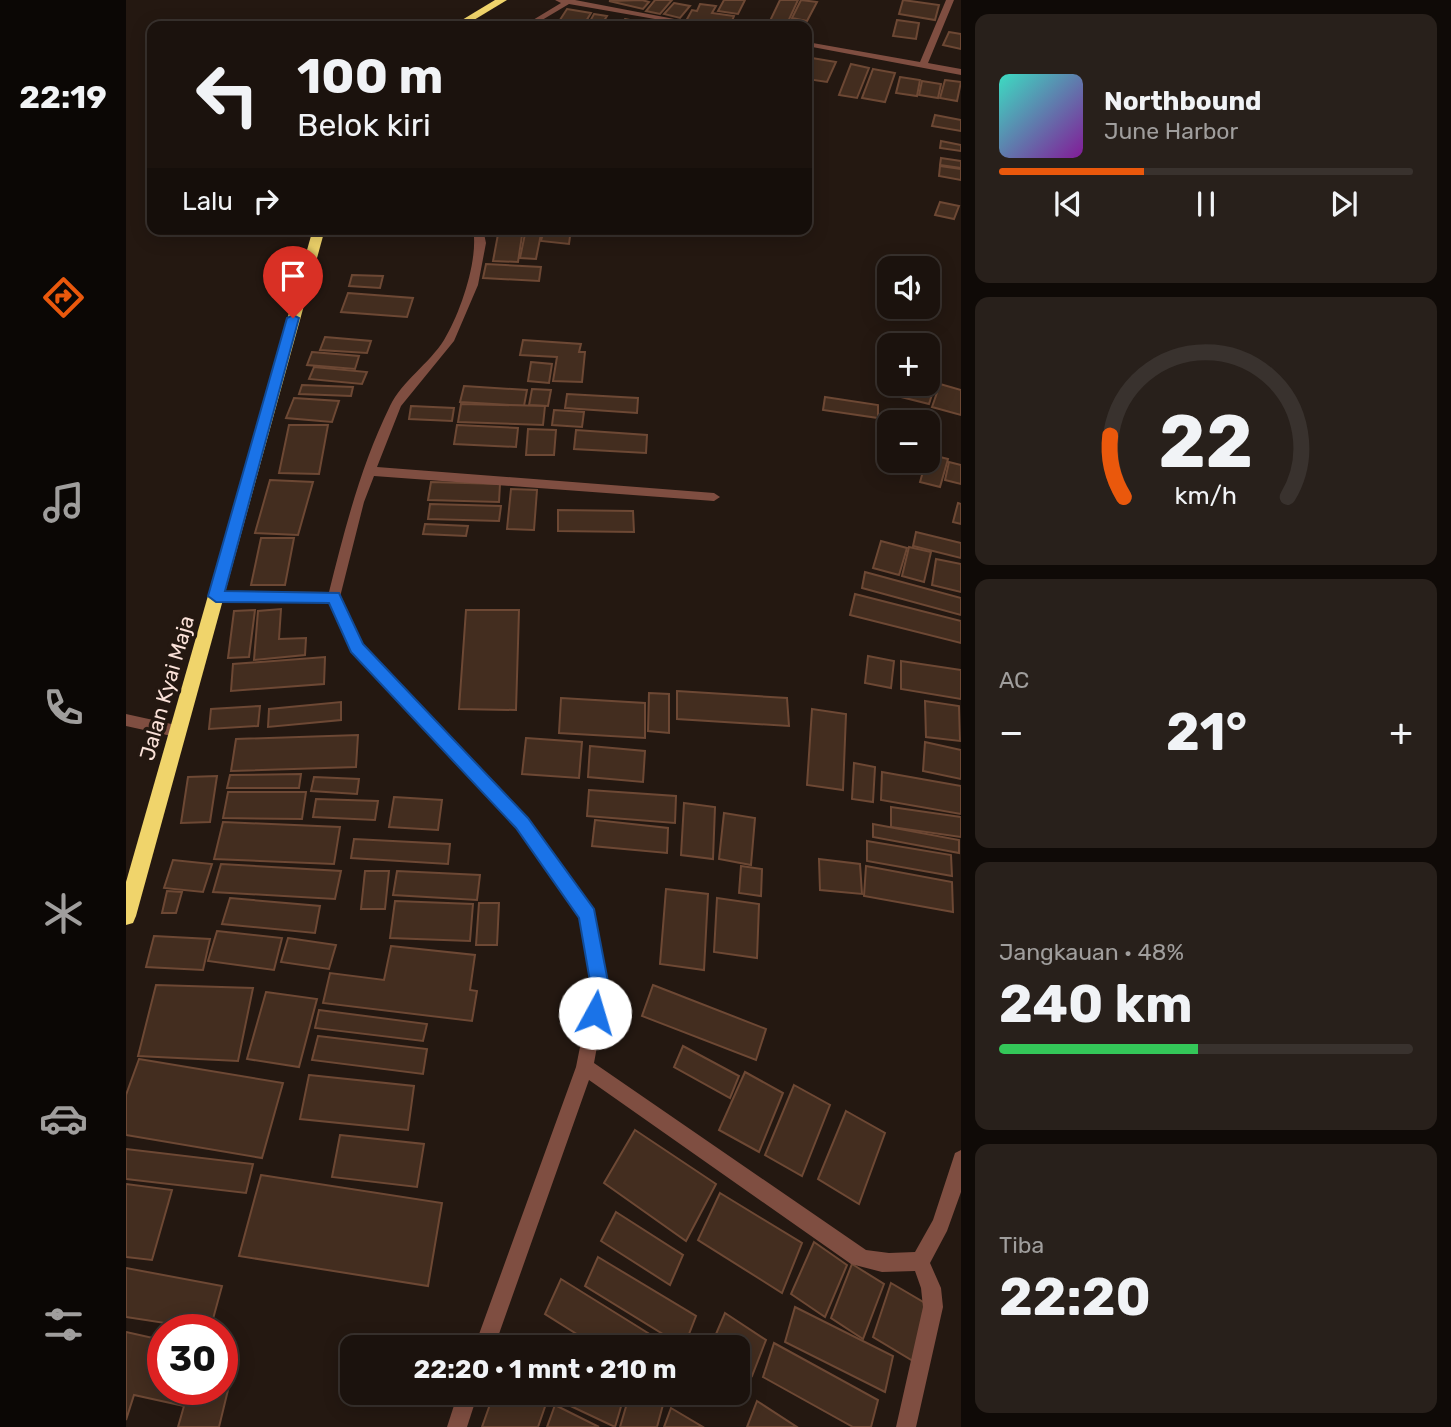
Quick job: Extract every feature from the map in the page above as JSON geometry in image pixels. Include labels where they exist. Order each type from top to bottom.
[{"type":"main road","points":[[466,21],[502,0]]},
{"type":"main road","name":"Jalan Kyai Maja","points":[[126,916],[317,235]]},
{"type":"street","points":[[534,21],[566,0],[680,21]]},
{"type":"street","points":[[923,65],[950,0]]},
{"type":"street","points":[[812,45],[961,72]]},
{"type":"street","points":[[479,235],[481,243],[473,285],[449,341],[396,405],[369,471],[334,597],[357,648],[522,823],[587,915],[600,987],[585,1067],[489,1335]]},
{"type":"street","points":[[369,471],[714,498]]},
{"type":"street","points":[[216,596],[282,599],[334,597]]},
{"type":"street","points":[[126,720],[176,731]]},
{"type":"street","points":[[585,1067],[858,1257],[895,1265],[920,1261],[934,1242],[943,1220],[961,1159]]},
{"type":"street","points":[[906,1427],[933,1307],[931,1288],[920,1261]]},
{"type":"street","points":[[457,1427],[464,1405]]},
{"type":"building","points":[[655,0],[672,0],[660,14],[646,11]]},
{"type":"building","points":[[724,0],[745,0],[738,14],[718,11]]},
{"type":"building","points":[[780,0],[798,0],[788,21],[770,21]]},
{"type":"building","points":[[801,0],[817,2],[807,21],[792,18]]},
{"type":"building","points":[[903,0],[939,5],[935,20],[899,14]]},
{"type":"building","points":[[609,1],[649,2],[643,9]]},
{"type":"building","points":[[674,3],[690,6],[680,18],[664,14]]},
{"type":"building","points":[[700,4],[716,6],[712,13],[734,16],[732,21],[686,21],[692,10],[697,11]]},
{"type":"building","points":[[567,9],[591,13],[586,21],[559,21]]},
{"type":"building","points":[[594,14],[607,16],[604,21],[590,21]]},
{"type":"building","points":[[897,20],[919,23],[916,39],[893,36]]},
{"type":"building","points":[[949,32],[961,34],[961,49],[943,45]]},
{"type":"building","points":[[812,58],[836,62],[827,82],[812,80]]},
{"type":"building","points":[[851,64],[869,68],[857,98],[839,95]]},
{"type":"building","points":[[873,69],[895,73],[885,102],[862,98]]},
{"type":"building","points":[[900,77],[920,80],[917,96],[896,93]]},
{"type":"building","points":[[945,80],[961,82],[957,101],[940,98]]},
{"type":"building","points":[[922,81],[941,84],[938,98],[919,95]]},
{"type":"building","points":[[935,115],[961,120],[961,131],[932,126]]},
{"type":"building","points":[[941,141],[961,145],[961,151],[940,148]]},
{"type":"building","points":[[941,158],[961,161],[961,168],[940,165]]},
{"type":"building","points":[[940,166],[961,169],[961,180],[939,176]]},
{"type":"building","points":[[940,202],[959,206],[954,219],[935,215]]},
{"type":"building","points":[[498,235],[522,235],[518,262],[493,261]]},
{"type":"building","points":[[525,235],[541,235],[536,259],[520,258]]},
{"type":"building","points":[[542,235],[570,235],[569,244],[541,241]]},
{"type":"building","points":[[486,264],[541,267],[539,281],[483,278]]},
{"type":"building","points":[[352,275],[383,276],[380,288],[349,286]]},
{"type":"building","points":[[348,293],[413,298],[407,317],[341,312]]},
{"type":"building","points":[[325,337],[371,341],[367,353],[320,350]]},
{"type":"building","points":[[523,340],[581,344],[579,352],[585,352],[582,382],[553,381],[557,357],[520,355]]},
{"type":"building","points":[[312,352],[359,356],[355,369],[307,365]]},
{"type":"building","points":[[531,362],[552,364],[549,383],[528,381]]},
{"type":"building","points":[[314,367],[367,372],[362,384],[309,379]]},
{"type":"building","points":[[940,384],[961,390],[961,415],[932,407],[936,396],[940,396]]},
{"type":"building","points":[[302,385],[353,387],[351,396],[299,394]]},
{"type":"building","points":[[464,386],[527,390],[524,406],[460,402]]},
{"type":"building","points":[[532,389],[551,390],[548,406],[529,405]]},
{"type":"building","points":[[567,394],[638,398],[637,413],[565,408]]},
{"type":"building","points":[[897,396],[932,396],[929,404]]},
{"type":"building","points":[[825,397],[878,405],[877,418],[823,410]]},
{"type":"building","points":[[294,398],[339,401],[332,422],[286,418]]},
{"type":"building","points":[[461,404],[545,406],[543,425],[458,422]]},
{"type":"building","points":[[411,406],[454,408],[452,421],[409,419]]},
{"type":"building","points":[[554,410],[584,412],[582,427],[552,425]]},
{"type":"building","points":[[289,425],[328,425],[319,474],[279,473]]},
{"type":"building","points":[[457,425],[518,428],[516,447],[454,444]]},
{"type":"building","points":[[528,429],[556,430],[554,455],[526,455]]},
{"type":"building","points":[[576,430],[647,435],[646,453],[574,449]]},
{"type":"building","points":[[940,457],[948,459],[940,487],[920,482],[923,473],[940,473]]},
{"type":"building","points":[[949,462],[961,465],[961,484],[945,480]]},
{"type":"building","points":[[270,480],[313,482],[298,535],[255,533]]},
{"type":"building","points":[[431,482],[500,484],[499,502],[428,500]]},
{"type":"building","points":[[511,489],[537,490],[534,530],[507,529]]},
{"type":"building","points":[[958,503],[961,504],[961,524],[953,522]]},
{"type":"building","points":[[430,504],[501,506],[499,521],[428,519]]},
{"type":"building","points":[[558,510],[633,511],[634,532],[558,531]]},
{"type":"building","points":[[425,524],[468,526],[466,536],[423,534]]},
{"type":"building","points":[[916,532],[961,543],[961,558],[913,546]]},
{"type":"building","points":[[261,538],[294,538],[285,585],[251,585]]},
{"type":"building","points":[[881,541],[907,548],[899,575],[873,568]]},
{"type":"building","points":[[909,547],[931,552],[924,582],[902,576]]},
{"type":"building","points":[[936,559],[961,564],[961,592],[932,585]]},
{"type":"building","points":[[865,572],[961,598],[961,615],[862,588]]},
{"type":"building","points":[[855,594],[961,621],[961,643],[850,615]]},
{"type":"building","points":[[281,609],[279,639],[306,638],[305,655],[254,660],[258,611]]},
{"type":"building","points":[[255,610],[249,657],[228,658],[234,611]]},
{"type":"building","points":[[466,610],[519,610],[516,710],[459,709]]},
{"type":"building","points":[[868,656],[894,661],[891,688],[865,683]]},
{"type":"building","points":[[325,657],[324,684],[231,691],[233,664]]},
{"type":"building","points":[[901,661],[961,670],[961,699],[901,689]]},
{"type":"building","points":[[677,691],[787,698],[789,726],[677,719]]},
{"type":"building","points":[[649,693],[669,694],[669,733],[648,731]]},
{"type":"building","points":[[561,698],[645,703],[645,738],[559,733]]},
{"type":"building","points":[[925,701],[959,706],[960,741],[926,737]]},
{"type":"building","points":[[341,702],[341,720],[268,727],[269,709]]},
{"type":"building","points":[[260,706],[258,726],[209,729],[211,709]]},
{"type":"building","points":[[812,709],[846,714],[843,790],[807,785]]},
{"type":"building","points":[[358,735],[356,767],[231,771],[236,739]]},
{"type":"building","points":[[526,738],[582,742],[579,778],[522,774]]},
{"type":"building","points":[[925,742],[961,750],[961,779],[923,771]]},
{"type":"building","points":[[590,746],[645,751],[643,782],[588,777]]},
{"type":"building","points":[[854,763],[875,767],[873,802],[852,799]]},
{"type":"building","points":[[882,772],[961,786],[961,814],[881,800]]},
{"type":"building","points":[[301,774],[299,788],[227,788],[230,775]]},
{"type":"building","points":[[217,776],[210,822],[181,823],[188,777]]},
{"type":"building","points":[[314,777],[359,779],[357,794],[311,791]]},
{"type":"building","points":[[589,790],[676,796],[675,823],[587,816]]},
{"type":"building","points":[[228,792],[306,792],[302,819],[223,818]]},
{"type":"building","points":[[394,797],[442,800],[438,830],[389,827]]},
{"type":"building","points":[[316,799],[378,801],[375,820],[313,817]]},
{"type":"building","points":[[684,803],[715,807],[713,859],[681,855]]},
{"type":"building","points":[[891,807],[961,817],[961,837],[891,827]]},
{"type":"building","points":[[724,813],[755,818],[751,865],[719,859]]},
{"type":"building","points":[[595,820],[668,828],[667,853],[592,846]]},
{"type":"building","points":[[223,822],[340,827],[334,864],[214,859]]},
{"type":"building","points":[[873,824],[959,840],[959,853],[873,837]]},
{"type":"building","points":[[354,839],[450,844],[448,864],[351,858]]},
{"type":"building","points":[[867,841],[951,855],[952,876],[867,861]]},
{"type":"building","points":[[819,859],[860,864],[862,894],[820,890]]},
{"type":"building","points":[[173,860],[212,864],[203,892],[164,888]]},
{"type":"building","points":[[221,864],[341,871],[335,899],[213,892]]},
{"type":"building","points":[[741,866],[762,869],[761,896],[739,893]]},
{"type":"building","points":[[866,866],[952,882],[953,912],[864,896]]},
{"type":"building","points":[[365,871],[389,871],[385,909],[361,909]]},
{"type":"building","points":[[397,871],[480,875],[477,900],[393,895]]},
{"type":"building","points":[[666,889],[708,894],[704,970],[660,964]]},
{"type":"building","points":[[167,891],[182,892],[176,913],[162,913]]},
{"type":"building","points":[[230,898],[320,906],[315,933],[222,924]]},
{"type":"building","points":[[717,898],[759,904],[757,958],[714,952]]},
{"type":"building","points":[[395,901],[473,904],[470,941],[390,938]]},
{"type":"building","points":[[479,903],[499,903],[497,945],[476,945]]},
{"type":"building","points":[[217,931],[282,938],[274,970],[208,961]]},
{"type":"building","points":[[154,936],[210,939],[203,970],[146,967]]},
{"type":"building","points":[[288,938],[336,945],[329,969],[281,962]]},
{"type":"building","points":[[391,946],[475,955],[470,990],[477,991],[472,1021],[323,1003],[330,973],[384,980]]},
{"type":"building","points":[[156,985],[253,988],[238,1061],[138,1056]]},
{"type":"building","points":[[653,985],[766,1029],[756,1060],[642,1016]]},
{"type":"building","points":[[266,992],[317,999],[299,1067],[247,1059]]},
{"type":"building","points":[[319,1010],[427,1024],[423,1041],[315,1028]]},
{"type":"building","points":[[318,1036],[427,1049],[423,1074],[312,1060]]},
{"type":"building","points":[[683,1046],[739,1076],[730,1098],[674,1067]]},
{"type":"building","points":[[139,1059],[283,1083],[262,1158],[126,1135],[126,1095]]},
{"type":"building","points":[[745,1072],[783,1093],[759,1152],[719,1130]]},
{"type":"building","points":[[309,1075],[414,1086],[408,1130],[300,1119]]},
{"type":"building","points":[[794,1085],[830,1105],[802,1176],[765,1155]]},
{"type":"building","points":[[846,1111],[885,1133],[859,1204],[818,1179]]},
{"type":"building","points":[[635,1130],[716,1184],[686,1241],[604,1183]]},
{"type":"building","points":[[340,1135],[424,1144],[417,1187],[332,1177]]},
{"type":"building","points":[[126,1149],[253,1164],[246,1193],[126,1179]]},
{"type":"building","points":[[261,1175],[442,1203],[428,1286],[239,1256]]},
{"type":"building","points":[[126,1184],[172,1190],[152,1260],[126,1257]]},
{"type":"building","points":[[720,1193],[802,1243],[782,1293],[698,1240]]},
{"type":"building","points":[[616,1212],[683,1255],[670,1285],[601,1241]]},
{"type":"building","points":[[814,1242],[847,1265],[825,1317],[791,1294]]},
{"type":"building","points":[[598,1257],[696,1316],[689,1335],[665,1335],[585,1286]]},
{"type":"building","points":[[852,1264],[884,1284],[863,1339],[831,1318]]},
{"type":"building","points":[[126,1268],[222,1286],[214,1314],[147,1314],[147,1320],[126,1317]]},
{"type":"building","points":[[561,1279],[651,1335],[578,1335],[545,1314]]},
{"type":"building","points":[[891,1283],[930,1306],[913,1361],[873,1337]]},
{"type":"building","points":[[795,1307],[893,1356],[885,1392],[785,1342]]},
{"type":"building","points":[[725,1313],[766,1340],[752,1376],[750,1335],[716,1335]]},
{"type":"building","points":[[126,1332],[147,1337],[147,1398],[134,1395],[126,1420]]},
{"type":"building","points":[[774,1343],[878,1400],[871,1427],[853,1427],[763,1377]]},
{"type":"building","points":[[757,1401],[797,1427],[747,1427]]},
{"type":"building","points":[[179,1405],[224,1405],[219,1427],[178,1427],[184,1406]]},
{"type":"building","points":[[490,1405],[546,1405],[538,1427],[482,1427]]},
{"type":"building","points":[[555,1405],[599,1427],[547,1427]]},
{"type":"building","points":[[568,1405],[621,1405],[615,1427]]},
{"type":"building","points":[[626,1405],[663,1405],[657,1427],[620,1427]]},
{"type":"building","points":[[671,1408],[703,1427],[664,1427]]},
{"type":"route","points":[[293,318],[216,596],[282,599],[334,597],[357,648],[522,823],[587,915],[600,987],[595,1013]]}]
